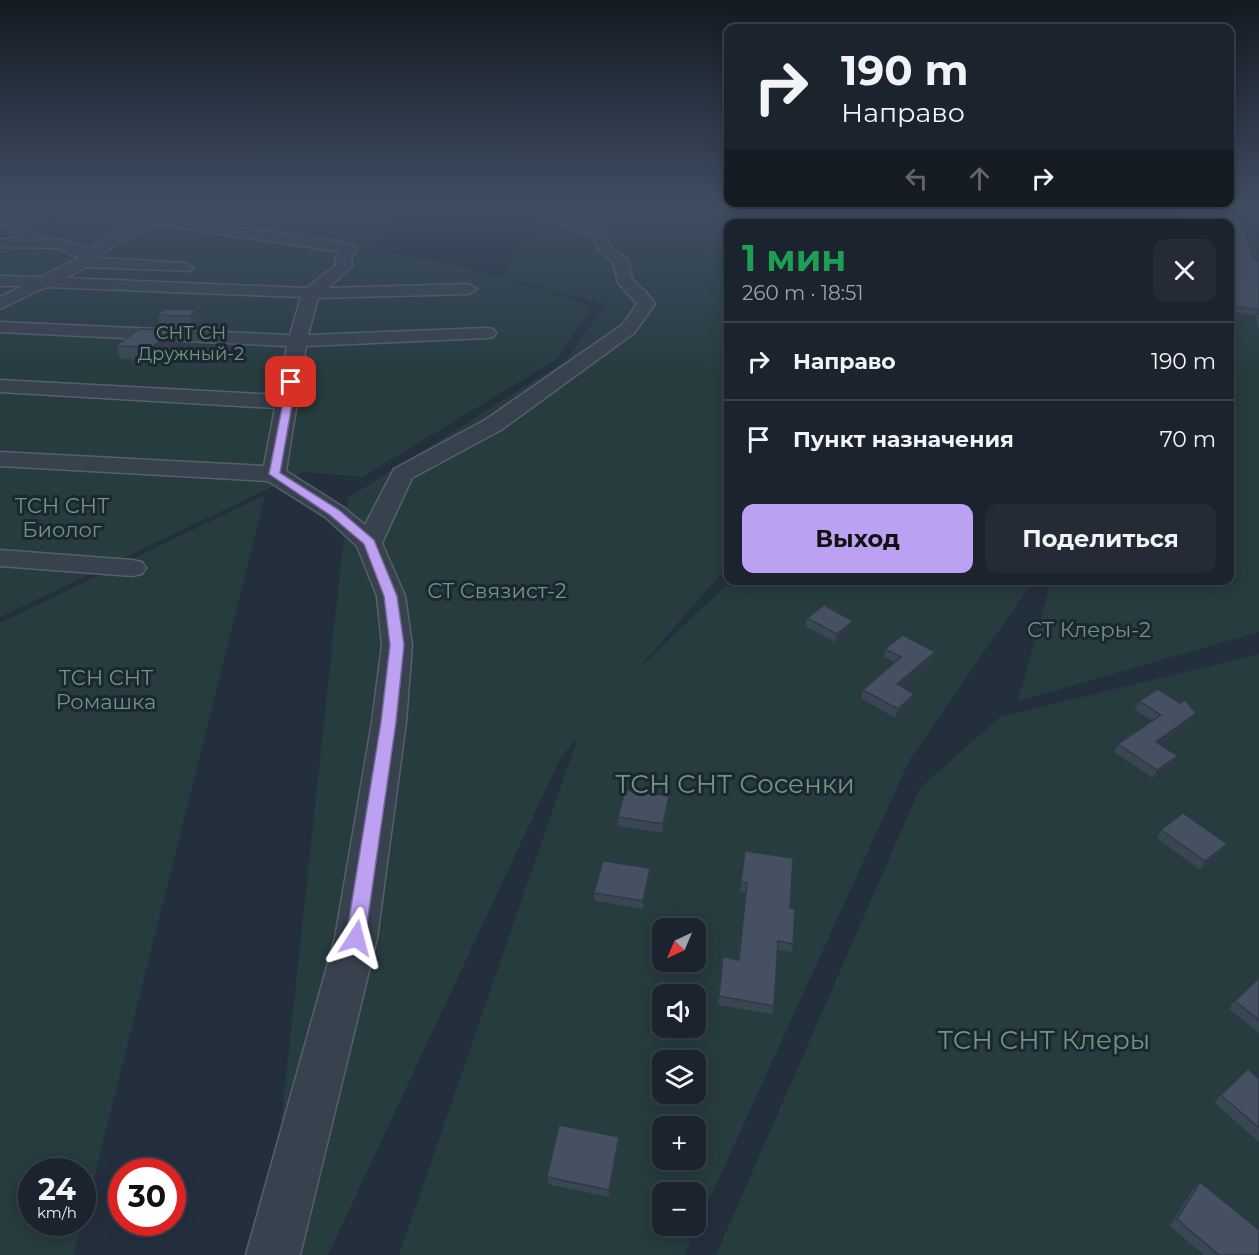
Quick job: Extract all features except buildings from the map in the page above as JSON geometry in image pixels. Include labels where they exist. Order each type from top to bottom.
[{"type":"street","points":[[0,304],[83,262]]},
{"type":"street","points":[[105,262],[185,268]]},
{"type":"street","points":[[274,474],[297,341],[311,293],[344,266],[343,262]]},
{"type":"street","points":[[369,543],[402,474],[493,425],[628,329],[646,304],[641,293],[623,278],[620,262]]},
{"type":"street","points":[[0,281],[311,293],[469,290]]},
{"type":"street","points":[[0,327],[297,341],[487,333]]},
{"type":"street","points":[[0,386],[288,402]]},
{"type":"street","points":[[0,459],[274,474],[334,512],[369,543],[391,596],[397,645],[389,722],[356,938],[273,1255]]},
{"type":"street","points":[[0,558],[132,568]]},
{"type":"green space","points":[[0,262],[81,262],[0,306]]},
{"type":"green space","name":"СНТ СН Дружный-2","points":[[87,262],[440,262],[461,265],[592,306],[557,359],[362,477],[303,472],[0,617],[0,310]]},
{"type":"green space","points":[[512,262],[724,262],[724,571],[636,671],[727,585],[1030,585],[910,759],[706,1207],[706,1182],[652,1182],[652,1236],[693,1236],[684,1255],[399,1255],[578,737],[561,757],[328,1255],[267,1255],[348,498],[565,361],[605,305],[503,277]]},
{"type":"green space","name":"СТ Клеры-2","points":[[1234,262],[1259,262],[1259,632],[1018,701],[1050,585],[1234,585]]},
{"type":"green space","name":"ТСН СНТ Ромашка","points":[[265,495],[96,1170],[96,1158],[18,1158],[18,1236],[79,1236],[74,1255],[0,1255],[0,623]]},
{"type":"green space","name":"ТСН СНТ Клеры","points":[[1259,654],[1259,1255],[716,1255],[920,788],[1000,717]]},
{"type":"route","points":[[291,382],[274,474],[334,512],[369,543],[391,596],[397,645],[389,722],[356,938]]},
{"type":"park label","name":"ТСН СНТ Биолог","points":[[62,518]]},
{"type":"park label","name":"СТ Связист-2","points":[[497,591]]},
{"type":"park label","name":"ТСН СНТ Сосенки","points":[[735,784]]}]
